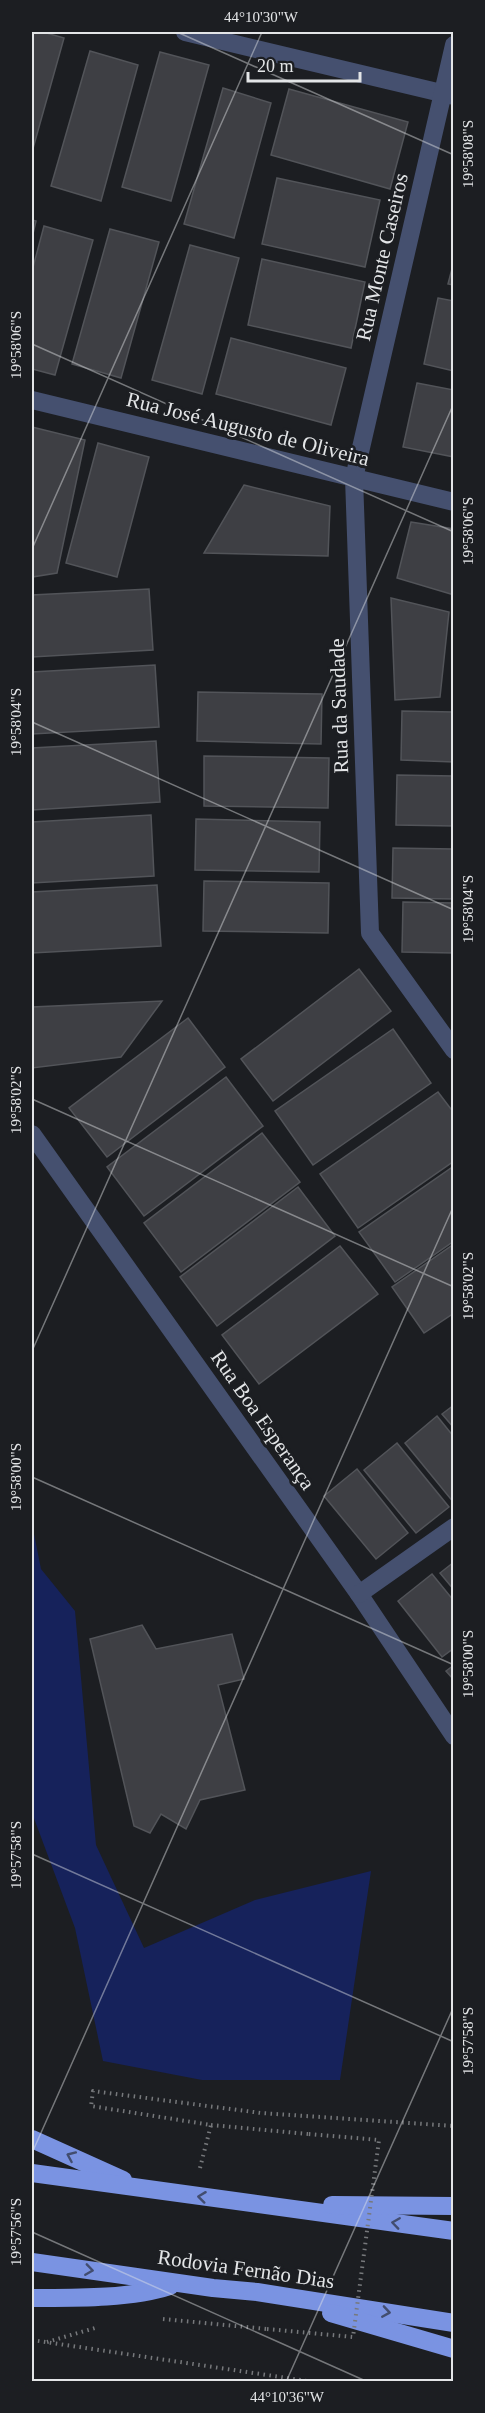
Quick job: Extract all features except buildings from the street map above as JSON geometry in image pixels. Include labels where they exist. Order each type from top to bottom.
[{"type":"highway","points":[[32,2139],[144,2189]]},
{"type":"highway","points":[[32,2173],[453,2231]]},
{"type":"highway","points":[[260,2204],[453,2206]]},
{"type":"highway","name":"Rodovia Fernão Dias","points":[[32,2262],[257,2292],[453,2323]]},
{"type":"highway","points":[[32,2298],[68,2298],[154,2291],[178,2283]]},
{"type":"highway","points":[[257,2292],[453,2349]]},
{"type":"street","points":[[184,32],[448,95]]},
{"type":"street","name":"Rua Monte Caseiros","points":[[354,478],[448,95],[453,45]]},
{"type":"street","name":"Rua José Augusto de Oliveira","points":[[32,400],[453,502]]},
{"type":"street","name":"Rua da Saudade","points":[[354,478],[370,933],[453,1050]]},
{"type":"street","name":"Rua Boa Esperança","points":[[32,1134],[359,1594],[453,1736]]},
{"type":"street","points":[[359,1594],[453,1527]]},
{"type":"path","points":[[157,2318],[353,2337],[379,2140],[211,2125],[91,2106],[93,2091],[261,2113],[453,2126]]},
{"type":"path","points":[[194,2196],[211,2125]]},
{"type":"path","points":[[46,2342],[102,2326]]},
{"type":"path","points":[[32,2340],[314,2382]]},
{"type":"shaded area","points":[[32,1524],[41,1569],[75,1611],[96,1845],[144,1948],[255,1900],[371,1871],[340,2080],[202,2080],[103,2061],[75,1928],[32,1813]]}]
